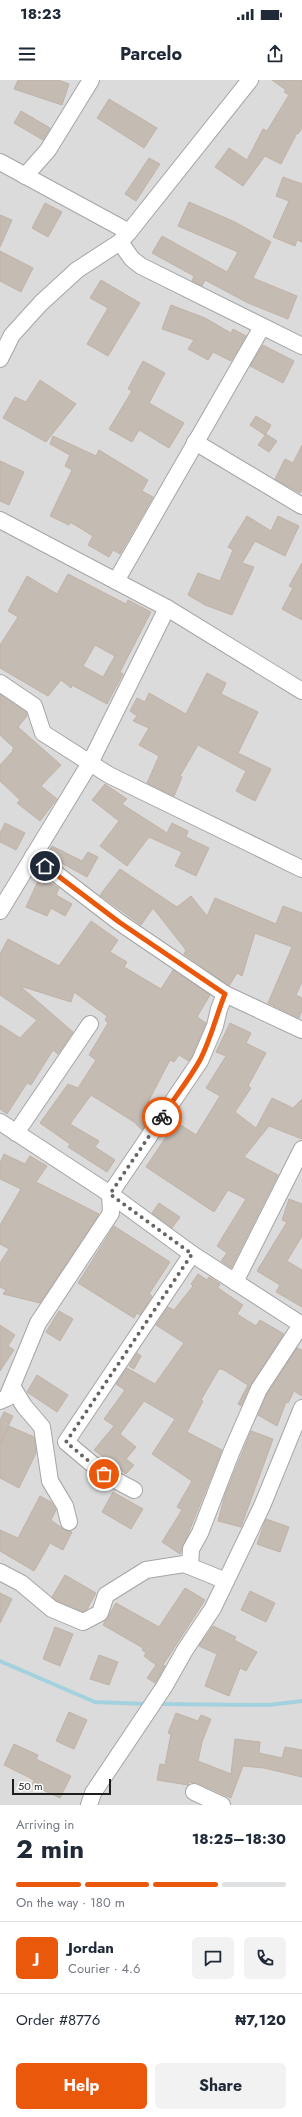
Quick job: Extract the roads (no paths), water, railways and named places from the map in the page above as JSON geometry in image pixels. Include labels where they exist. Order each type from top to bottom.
[{"type":"street","points":[[25,176],[48,150],[91,80]]},
{"type":"street","points":[[0,359],[12,335],[41,303],[77,270],[124,237],[250,80]]},
{"type":"street","points":[[0,162],[124,237],[132,259],[141,266],[302,346]]},
{"type":"street","points":[[116,581],[262,327]]},
{"type":"street","points":[[195,442],[302,506]]},
{"type":"street","points":[[0,520],[167,608],[302,691]]},
{"type":"street","points":[[0,911],[90,763],[167,608]]},
{"type":"street","points":[[0,683],[34,706],[43,733],[109,775],[302,869]]},
{"type":"street","points":[[33,856],[119,922],[225,994],[302,1030]]},
{"type":"street","points":[[0,1401],[7,1398],[38,1323],[111,1213],[110,1194],[200,1060],[215,1026],[219,1009],[225,994]]},
{"type":"street","points":[[90,1024],[5,1128],[110,1194],[192,1254],[302,1325],[259,1389],[231,1453],[200,1533],[191,1549],[190,1566]]},
{"type":"street","points":[[235,1282],[302,1149]]},
{"type":"street","points":[[134,1490],[104,1474],[66,1442],[192,1254]]},
{"type":"street","points":[[12,1386],[24,1406],[42,1427],[50,1481],[65,1506],[69,1522]]},
{"type":"street","points":[[89,1805],[93,1793],[164,1687],[185,1650],[213,1608],[262,1506],[302,1408]]},
{"type":"street","points":[[0,1572],[21,1583],[52,1609],[83,1622],[100,1613],[106,1595],[146,1570],[184,1564],[226,1581]]},
{"type":"street","points":[[194,1792],[222,1805]]},
{"type":"waterway","points":[[0,1661],[95,1702],[147,1704]]},
{"type":"waterway","points":[[158,1704],[269,1705],[302,1701]]}]
